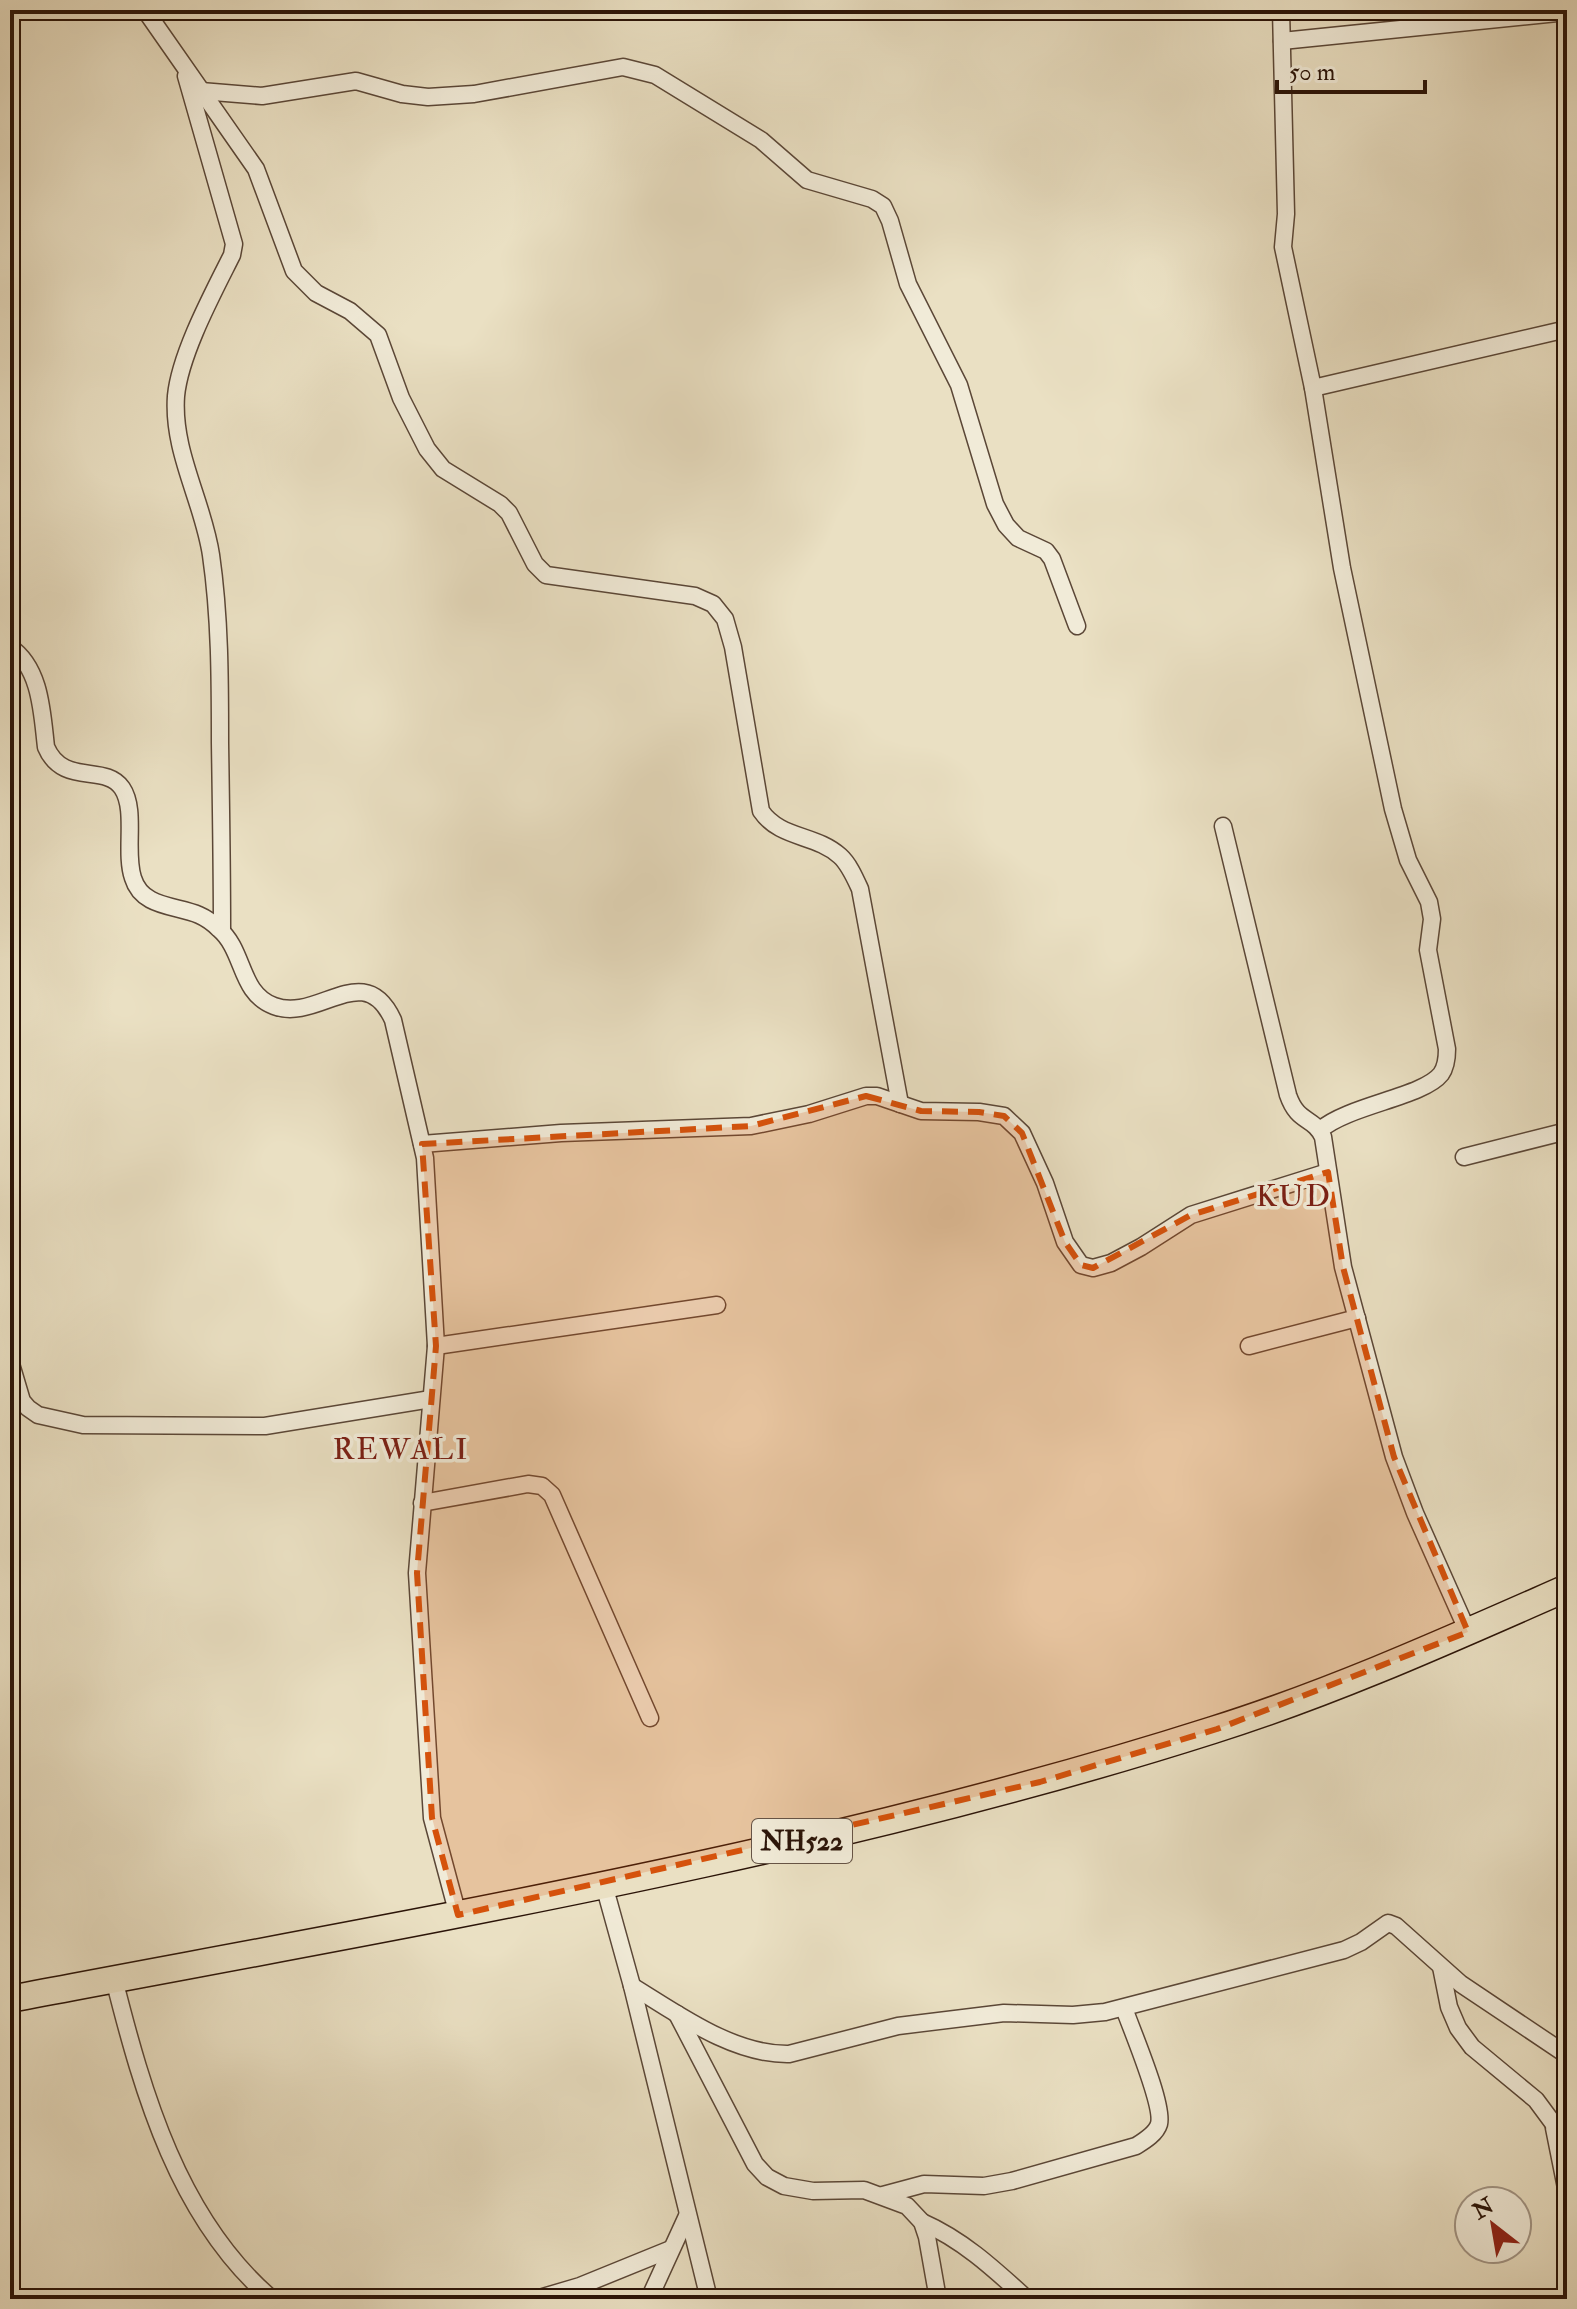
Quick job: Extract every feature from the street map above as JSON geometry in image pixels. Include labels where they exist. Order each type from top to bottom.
[{"type":"highway","name":"NH522","points":[[10,1999],[604,1885],[881,1823],[1040,1782],[1217,1729],[1374,1670],[1567,1588]]},
{"type":"street","points":[[145,10],[256,169],[294,271],[316,293],[350,311],[378,335],[401,398],[427,449],[443,469],[500,504],[509,513],[535,564],[546,575],[695,596],[713,604],[725,619],[733,647],[761,811],[769,823],[778,829],[820,844],[840,856],[860,889],[900,1104]]},
{"type":"street","points":[[1281,10],[1286,214],[1283,247],[1313,388],[1342,568],[1393,809],[1408,860],[1429,902],[1432,919],[1428,950],[1447,1049],[1441,1074],[1428,1084],[1346,1113],[1329,1121],[1320,1130]]},
{"type":"street","points":[[1282,41],[1567,12]]},
{"type":"street","points":[[183,63],[234,244],[232,255],[188,352],[176,394],[176,422],[188,482],[211,552],[219,645],[222,931],[257,997],[274,1006],[286,1009],[307,1006],[356,991],[368,993],[386,1005],[393,1020],[425,1158],[436,1346],[417,1573],[432,1818],[458,1915]]},
{"type":"street","points":[[201,91],[262,96],[356,81],[402,94],[428,97],[474,94],[623,67],[655,75],[704,104],[761,140],[807,180],[872,199],[883,206],[908,284],[959,385],[995,504],[1006,525],[1018,538],[1046,551],[1052,559],[1077,626]]},
{"type":"street","points":[[1313,388],[1567,329]]},
{"type":"street","points":[[10,647],[27,662],[35,682],[50,756],[69,770],[109,777],[121,785],[126,795],[133,879],[138,888],[152,901],[200,915],[222,931]]},
{"type":"street","points":[[1223,826],[1288,1095],[1296,1113],[1320,1130],[1343,1267],[1394,1457],[1415,1513],[1468,1632]]},
{"type":"street","points":[[422,1144],[561,1133],[751,1126],[809,1114],[866,1096],[877,1096],[921,1111],[979,1112],[1004,1116],[1022,1133],[1065,1242],[1081,1265],[1093,1268],[1111,1263],[1141,1247],[1191,1215],[1328,1172]]},
{"type":"street","points":[[1464,1157],[1567,1131]]},
{"type":"street","points":[[436,1346],[717,1305]]},
{"type":"street","points":[[1249,1346],[1357,1318]]},
{"type":"street","points":[[11,1364],[22,1401],[28,1408],[38,1415],[83,1425],[265,1426],[431,1399]]},
{"type":"street","points":[[422,1503],[528,1484],[542,1486],[552,1495],[650,1718]]},
{"type":"street","points":[[604,1885],[709,2299]]},
{"type":"street","points":[[632,1986],[677,2014],[732,2042],[772,2055],[789,2054],[898,2026],[1004,2013],[1073,2015],[1124,2008],[1344,1950],[1388,1923],[1396,1926],[1461,1984],[1567,2055]]},
{"type":"street","points":[[1441,1967],[1449,2007],[1458,2028],[1472,2047],[1536,2100],[1567,2142]]},
{"type":"street","points":[[114,1979],[145,2091],[192,2201],[230,2259],[272,2299]]},
{"type":"street","points":[[883,2195],[924,2184],[984,2186],[1012,2181],[1136,2146],[1153,2134],[1159,2124],[1156,2098],[1124,2008]]},
{"type":"street","points":[[677,2014],[755,2164],[767,2177],[784,2186],[813,2191],[864,2190],[907,2206],[922,2222],[947,2233],[977,2254],[1027,2299]]},
{"type":"street","points":[[1553,2121],[1567,2193]]},
{"type":"street","points":[[649,2299],[687,2216]]},
{"type":"street","points":[[922,2222],[938,2299]]},
{"type":"street","points":[[536,2299],[580,2286],[671,2249]]},
{"type":"highlighted area","points":[[866,1096],[921,1111],[979,1112],[1004,1116],[1022,1133],[1065,1242],[1081,1265],[1093,1268],[1191,1215],[1328,1172],[1343,1267],[1394,1457],[1468,1632],[1217,1729],[1040,1782],[458,1915],[432,1818],[417,1573],[436,1346],[422,1144],[751,1126]]},
{"type":"district","name":"KUD","points":[[1294,1196]]},
{"type":"district","name":"REWALI","points":[[401,1449]]}]
